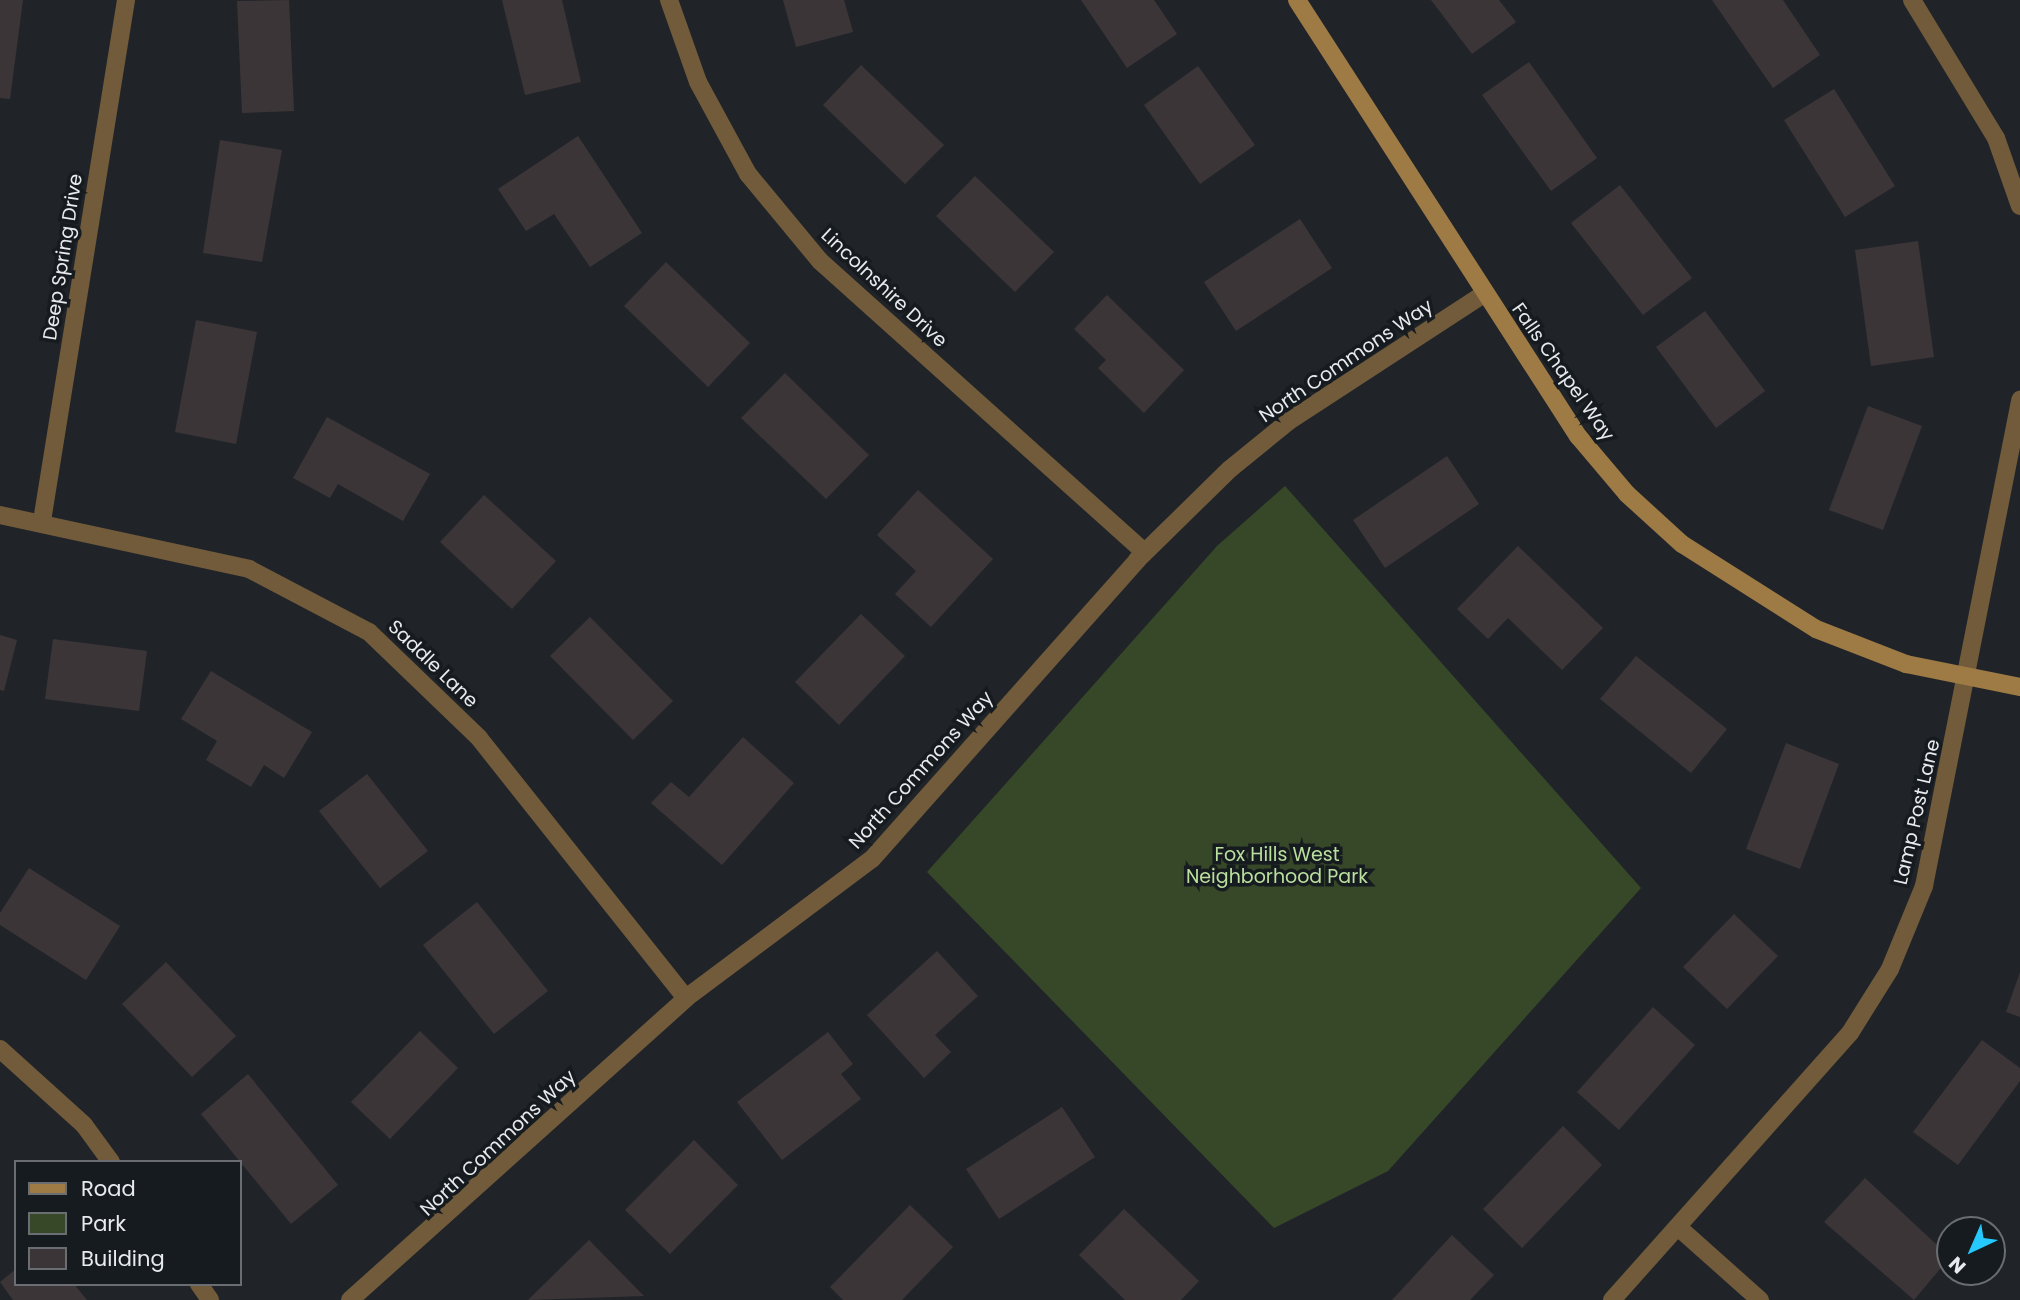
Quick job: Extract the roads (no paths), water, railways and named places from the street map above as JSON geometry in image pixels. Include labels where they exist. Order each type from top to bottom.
[{"type":"street","name":"Deep Spring Drive","points":[[42,521],[126,0]]},
{"type":"street","name":"Lincolnshire Drive","points":[[669,0],[698,82],[748,174],[820,261],[1144,552]]},
{"type":"street","name":"Falls Chapel Way","points":[[1297,0],[1578,436],[1682,544],[1816,629],[1967,680],[2020,687]]},
{"type":"street","points":[[1912,0],[1996,138],[2020,206]]},
{"type":"street","name":"North Commons Way","points":[[350,1300],[686,998],[872,859],[1144,552],[1289,421],[1484,294]]},
{"type":"street","name":"Lamp Post Lane","points":[[1612,1300],[1850,1033],[1891,969],[1924,886],[1967,680],[2020,399]]},
{"type":"street","name":"Saddle Lane","points":[[0,515],[42,521],[249,569],[369,632],[478,738],[686,998]]},
{"type":"street","points":[[0,1049],[84,1125],[110,1160]]},
{"type":"street","points":[[1678,1227],[1760,1300]]},
{"type":"park label","name":"Fox Hills West Neighborhood Park","points":[[1277,866]]}]
